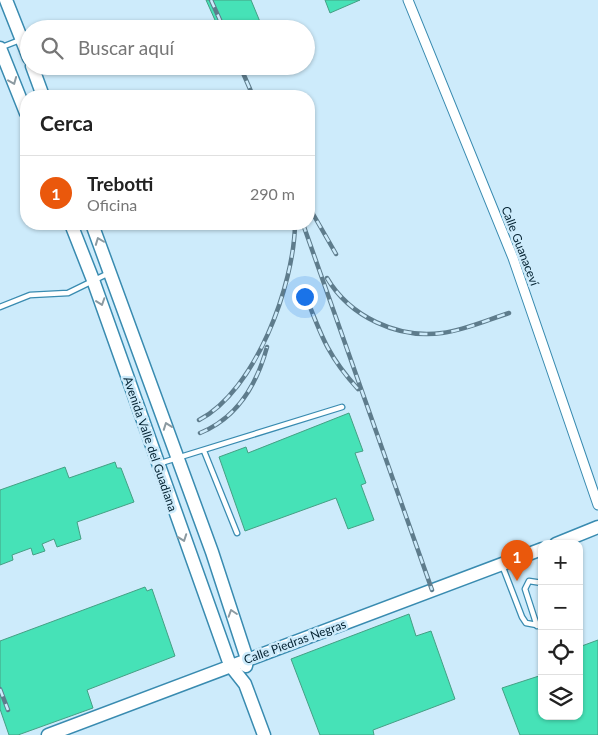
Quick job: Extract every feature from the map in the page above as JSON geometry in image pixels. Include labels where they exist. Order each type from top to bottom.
[{"type":"main road","points":[[6,0],[20,35]]},
{"type":"main road","points":[[0,48],[20,98]]},
{"type":"main road","points":[[35,75],[41,90]]},
{"type":"main road","name":"Avenida Valle del Guadiana","points":[[73,230],[93,280],[230,665],[245,684]]},
{"type":"main road","name":"Avenida Valle del Guadiana","points":[[94,230],[179,459],[247,659]]},
{"type":"main road","points":[[566,540],[598,527]]},
{"type":"main road","name":"Calle Piedras Negras","points":[[48,735],[538,551]]},
{"type":"main road","points":[[191,558],[212,552]]},
{"type":"main road","points":[[247,659],[245,684],[264,735]]},
{"type":"street","name":"Calle Guanaceví","points":[[408,0],[512,258],[598,505]]},
{"type":"lane","points":[[0,48],[20,41]]},
{"type":"lane","points":[[0,307],[30,295],[68,293],[111,273]]},
{"type":"lane","points":[[157,464],[179,459],[342,407]]},
{"type":"lane","points":[[204,451],[237,533]]},
{"type":"lane","points":[[502,565],[522,617],[526,623],[538,626]]},
{"type":"lane","points":[[538,582],[529,581],[525,589],[538,621]]},
{"type":"building","points":[[206,0],[251,0],[259,20],[215,20]]},
{"type":"building","points":[[325,0],[360,0],[330,13]]},
{"type":"building","points":[[349,413],[363,451],[355,453],[366,483],[361,485],[374,520],[348,529],[336,498],[245,531],[219,457],[246,447],[248,453]]},
{"type":"building","points":[[115,462],[117,468],[121,468],[134,502],[77,522],[81,539],[57,547],[54,539],[42,544],[45,551],[33,555],[31,548],[12,555],[13,560],[0,565],[0,490],[65,467],[69,478]]},
{"type":"building","points":[[145,587],[147,591],[152,589],[175,656],[87,690],[93,708],[18,735],[9,735],[0,709],[0,641]]},
{"type":"building","points":[[409,614],[416,636],[431,631],[455,699],[373,730],[374,735],[320,735],[291,659]]},
{"type":"building","points":[[598,640],[598,735],[520,735],[502,688],[538,676],[538,720],[583,720],[583,646]]},
{"type":"railway","points":[[211,0],[220,20]]},
{"type":"railway","points":[[244,75],[250,90]]},
{"type":"railway","points":[[315,217],[336,254]]},
{"type":"railway","points":[[199,420],[219,405],[238,385],[254,361],[268,334],[288,276],[295,230]]},
{"type":"railway","points":[[305,230],[432,590]]},
{"type":"railway","points":[[327,278],[348,304],[362,314],[392,329],[425,334],[451,332],[509,313]]},
{"type":"railway","points":[[307,299],[327,347],[348,378],[358,389]]},
{"type":"railway","points":[[200,433],[213,427],[225,418],[244,398],[258,374],[267,347]]},
{"type":"railway","points":[[0,689],[8,710]]},
{"type":"place","name":"Trebotti","points":[[517,581]]}]
